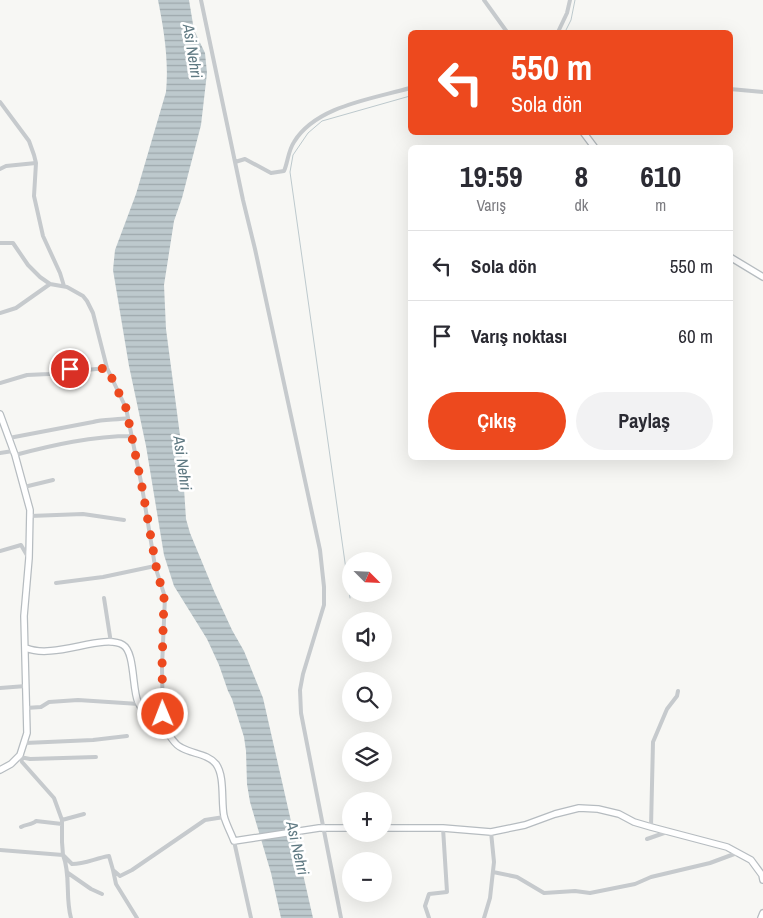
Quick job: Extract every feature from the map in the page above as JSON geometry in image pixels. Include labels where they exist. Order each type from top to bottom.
[{"type":"street","points":[[201,0],[288,397],[294,436],[313,512],[323,572],[324,605],[305,666],[300,696],[305,741],[342,918]]},
{"type":"street","points":[[484,0],[506,30]]},
{"type":"street","points":[[559,30],[568,13],[570,0]]},
{"type":"street","points":[[235,162],[244,159],[271,173],[284,171],[292,144],[308,124],[320,116],[332,110],[408,89]]},
{"type":"street","points":[[733,89],[763,92]]},
{"type":"street","points":[[0,102],[29,141],[36,163],[34,196],[44,236],[64,286]]},
{"type":"street","points":[[0,169],[6,166],[36,163]]},
{"type":"street","points":[[0,243],[13,243],[40,277],[50,284],[64,286],[83,296],[87,301],[93,313],[107,368],[126,408],[156,566],[164,598],[163,729]]},
{"type":"street","points":[[733,259],[763,277]]},
{"type":"street","points":[[0,313],[16,308],[50,284]]},
{"type":"street","points":[[0,383],[27,374],[49,374],[70,369],[107,368]]},
{"type":"street","points":[[0,414],[14,453],[30,516],[29,558],[24,616],[27,734],[20,756],[0,770]]},
{"type":"street","points":[[9,438],[100,420],[109,421],[128,418]]},
{"type":"street","points":[[0,453],[14,453],[107,436],[132,436]]},
{"type":"street","points":[[24,487],[53,480]]},
{"type":"street","points":[[30,516],[83,514],[124,520]]},
{"type":"street","points":[[0,551],[20,546],[29,558]]},
{"type":"street","points":[[56,583],[102,577],[156,566]]},
{"type":"street","points":[[104,598],[111,643]]},
{"type":"street","points":[[26,648],[33,651],[53,652],[88,645],[111,643],[123,645],[128,652],[134,692],[139,704],[169,735],[173,743],[188,751],[208,757],[216,764],[222,793],[224,817],[236,840],[251,918]]},
{"type":"street","points":[[0,688],[26,686]]},
{"type":"street","points":[[651,827],[653,742],[667,709],[677,696],[678,691]]},
{"type":"street","points":[[26,708],[41,707],[49,702],[78,700],[139,704]]},
{"type":"street","points":[[25,742],[93,740],[128,736]]},
{"type":"street","points":[[20,756],[30,759],[96,757]]},
{"type":"street","points":[[20,756],[25,766],[54,798],[62,822],[63,856],[70,865]]},
{"type":"street","points":[[392,828],[443,828],[491,832],[525,825],[579,808],[598,809],[619,814],[634,822],[727,848],[751,860],[762,875],[763,880]]},
{"type":"street","points":[[21,827],[33,824],[36,821],[62,822],[84,814]]},
{"type":"street","points":[[114,870],[120,876],[132,870],[205,820],[224,817]]},
{"type":"street","points":[[236,840],[322,828],[342,828]]},
{"type":"street","points":[[429,918],[425,906],[428,894],[447,892],[443,828]]},
{"type":"street","points":[[484,918],[490,898],[494,862],[491,832]]},
{"type":"street","points":[[646,839],[671,832]]},
{"type":"street","points":[[0,850],[63,856]]},
{"type":"street","points":[[492,872],[517,877],[544,893],[590,893],[635,884],[651,877],[710,863],[737,853]]},
{"type":"street","points":[[70,865],[82,864],[109,856],[116,884],[137,918]]},
{"type":"street","points":[[70,865],[68,873],[71,918]]},
{"type":"street","points":[[68,873],[91,889],[102,894]]},
{"type":"street","points":[[761,918],[763,914]]},
{"type":"water","name":"Asi Nehri","points":[[158,0],[189,0],[194,30],[205,53],[207,73],[201,125],[174,221],[164,285],[166,329],[181,443],[186,519],[214,591],[244,651],[263,698],[313,918],[281,918],[271,873],[250,802],[244,737],[232,699],[207,639],[174,586],[164,555],[146,446],[129,366],[113,270],[115,250],[136,194],[166,92],[165,46]]},
{"type":"waterway","points":[[566,30],[571,20],[575,0]]},
{"type":"waterway","points":[[344,552],[290,172],[293,155],[308,133],[322,121],[408,97]]},
{"type":"route","points":[[70,369],[107,368],[126,408],[156,566],[164,598],[163,714]]}]
